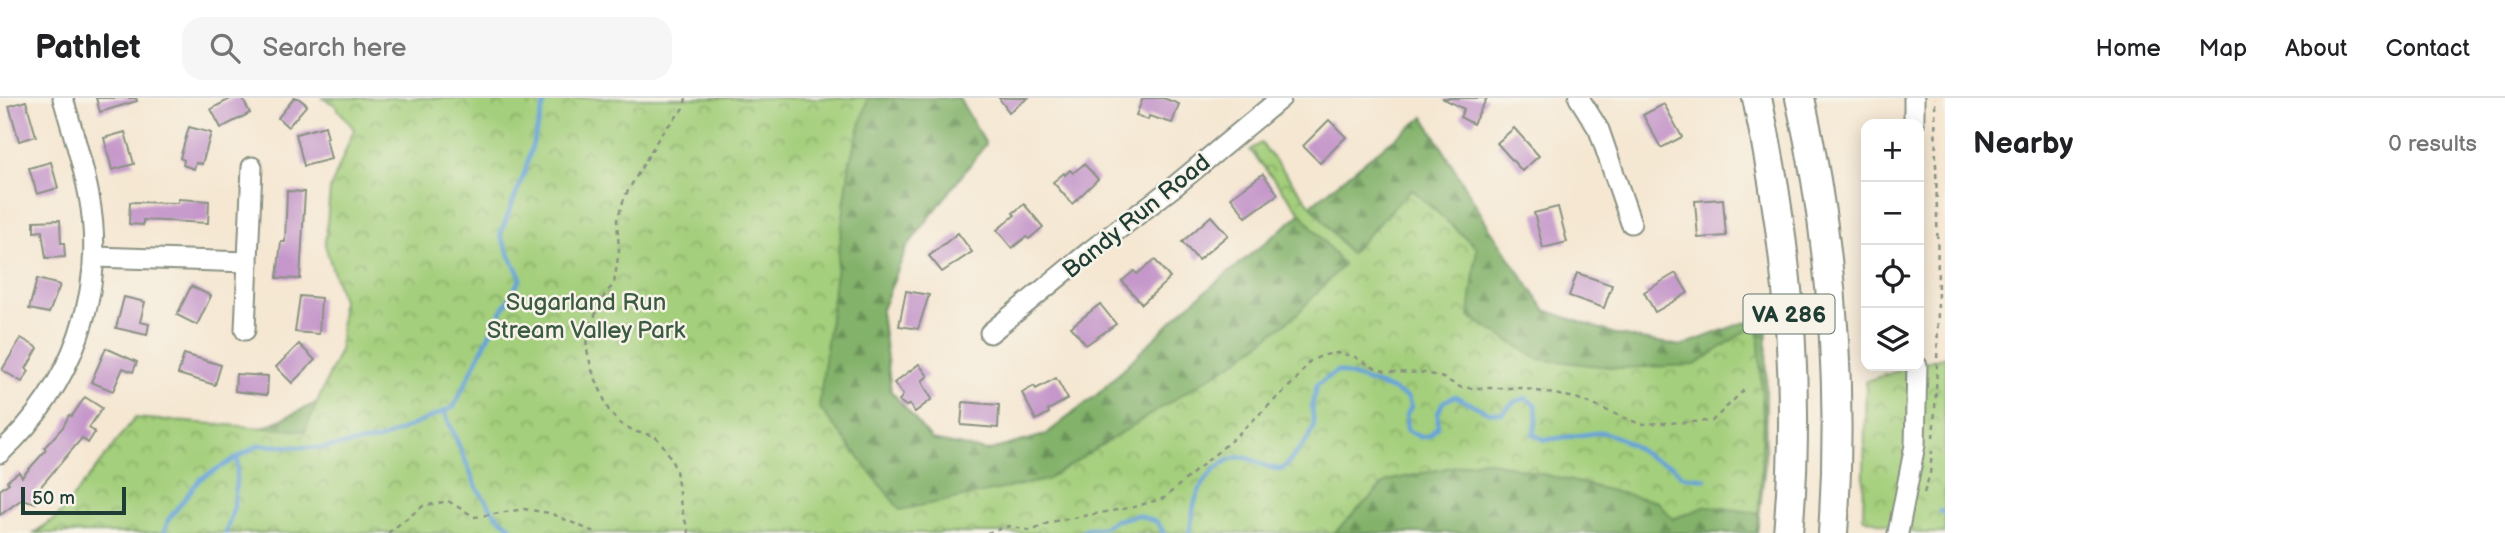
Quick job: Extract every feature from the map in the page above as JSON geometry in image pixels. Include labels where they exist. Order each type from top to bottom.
[{"type":"highway","name":"VA 286","points":[[1757,98],[1785,268],[1790,332],[1793,426],[1788,533]]},
{"type":"highway","name":"VA 286","points":[[1801,98],[1821,207],[1832,295],[1836,360],[1833,533]]},
{"type":"street","points":[[0,453],[36,415],[67,366],[85,319],[91,288],[94,257],[89,194],[63,98]]},
{"type":"street","name":"Bandy Run Road","points":[[990,333],[1281,98]]},
{"type":"street","points":[[1579,98],[1599,130],[1631,223]]},
{"type":"street","points":[[1914,98],[1914,119]]},
{"type":"street","points":[[245,330],[252,167]]},
{"type":"street","points":[[94,257],[248,262]]},
{"type":"street","points":[[1898,531],[1915,445],[1917,371]]},
{"type":"path","points":[[686,98],[684,108],[661,134],[625,196],[617,220],[619,250],[614,284],[605,294],[586,335],[592,370],[609,411],[618,423],[636,432],[655,436],[666,449],[676,470],[681,507],[689,533]]},
{"type":"path","points":[[1921,501],[1930,474],[1937,391],[1935,98]]},
{"type":"path","points":[[987,533],[1009,526],[1032,530],[1051,522],[1133,507],[1164,498],[1295,382],[1310,361],[1324,355],[1337,353],[1353,356],[1388,372],[1426,373],[1462,388],[1521,388],[1576,398],[1640,424],[1712,421],[1745,389]]},
{"type":"path","points":[[388,533],[424,506],[448,501],[475,517],[524,509],[550,513],[596,533]]},
{"type":"green space","name":"Sugarland Run Stream Valley Park","points":[[322,98],[868,98],[850,161],[819,407],[900,510],[1046,480],[1242,357],[1296,315],[1343,265],[1250,150],[1261,143],[1350,254],[1411,189],[1477,248],[1469,316],[1538,359],[1618,368],[1695,365],[1758,323],[1763,421],[1759,513],[1707,506],[1673,519],[1658,502],[1484,460],[1387,481],[1334,533],[37,533],[59,515],[135,418],[305,431],[340,350],[342,300],[325,245],[330,190],[354,129],[334,104]]},
{"type":"green space","name":"Sugarland Run Stream Valley Park","points":[[379,98],[959,98],[986,144],[907,247],[881,312],[891,391],[932,440],[987,451],[1045,435],[1099,393],[1185,308],[1375,153],[1424,117],[1489,227],[1545,310],[1618,335],[1681,346],[1742,323],[1767,321],[1765,464],[1757,533],[34,533],[49,522],[95,506],[342,391]]},
{"type":"green space","points":[[1945,356],[1945,533],[1917,533],[1863,518],[1866,381],[1898,371],[1924,371],[1924,363]]},
{"type":"building","points":[[96,98],[136,98],[137,101],[100,112]]},
{"type":"building","points":[[232,98],[242,98],[250,113],[221,128],[211,109]]},
{"type":"building","points":[[294,98],[307,105],[288,127],[278,118]]},
{"type":"building","points":[[999,98],[1028,98],[1009,112]]},
{"type":"building","points":[[1143,98],[1163,98],[1179,104],[1172,123],[1149,116],[1148,120],[1136,115]]},
{"type":"building","points":[[1442,98],[1487,98],[1473,124],[1460,117],[1464,109]]},
{"type":"building","points":[[26,101],[36,136],[19,141],[9,106]]},
{"type":"building","points":[[1664,104],[1682,137],[1661,148],[1643,115]]},
{"type":"building","points":[[1329,120],[1346,137],[1320,163],[1303,146]]},
{"type":"building","points":[[325,126],[331,159],[304,166],[296,134]]},
{"type":"building","points":[[189,127],[211,133],[202,164],[196,163],[194,169],[183,165],[184,160],[180,158]]},
{"type":"building","points":[[1514,128],[1539,156],[1522,171],[1497,143]]},
{"type":"building","points":[[125,132],[134,164],[112,170],[104,138]]},
{"type":"building","points":[[51,162],[58,188],[37,194],[29,168]]},
{"type":"building","points":[[1084,164],[1098,179],[1072,204],[1053,182],[1070,170],[1073,173]]},
{"type":"building","points":[[1263,174],[1278,194],[1246,217],[1231,197]]},
{"type":"building","points":[[287,191],[305,192],[300,279],[277,278],[281,242],[285,242]]},
{"type":"building","points":[[178,199],[209,201],[208,223],[143,220],[143,225],[129,224],[130,202],[178,203]]},
{"type":"building","points":[[1723,199],[1726,236],[1698,238],[1695,201]]},
{"type":"building","points":[[1024,204],[1043,227],[1012,248],[997,230]]},
{"type":"building","points":[[1558,207],[1567,242],[1543,248],[1534,213]]},
{"type":"building","points":[[1211,216],[1228,235],[1198,260],[1182,242]]},
{"type":"building","points":[[60,220],[65,257],[46,258],[42,231],[34,232],[34,221]]},
{"type":"building","points":[[958,233],[972,252],[942,272],[929,256]]},
{"type":"building","points":[[1155,260],[1170,278],[1142,304],[1122,281],[1134,271],[1137,274]]},
{"type":"building","points":[[1577,273],[1612,285],[1604,308],[1569,296]]},
{"type":"building","points":[[1676,273],[1688,293],[1655,312],[1644,292]]},
{"type":"building","points":[[37,279],[60,285],[49,313],[29,309]]},
{"type":"building","points":[[191,286],[211,296],[197,325],[177,315]]},
{"type":"building","points":[[906,291],[929,295],[918,329],[899,326]]},
{"type":"building","points":[[300,296],[321,298],[319,334],[295,332]]},
{"type":"building","points":[[124,297],[145,302],[140,322],[149,324],[147,335],[116,328]]},
{"type":"building","points":[[1100,304],[1116,324],[1086,345],[1071,327]]},
{"type":"building","points":[[21,338],[38,348],[22,382],[2,370]]},
{"type":"building","points":[[299,344],[315,360],[292,383],[276,367]]},
{"type":"building","points":[[106,348],[137,362],[133,372],[123,368],[113,391],[91,382]]},
{"type":"building","points":[[184,354],[221,365],[215,385],[178,374]]},
{"type":"building","points":[[919,364],[928,376],[923,380],[923,384],[932,399],[915,412],[910,405],[906,406],[899,401],[903,395],[894,383]]},
{"type":"building","points":[[236,374],[268,376],[267,395],[235,391]]},
{"type":"building","points":[[1056,378],[1068,399],[1036,420],[1022,393]]},
{"type":"building","points":[[85,397],[102,408],[89,428],[95,432],[88,443],[82,438],[36,492],[36,503],[22,499],[0,515],[0,490],[19,472],[22,477],[46,450],[44,448]]},
{"type":"building","points":[[963,402],[999,405],[998,428],[961,425]]},
{"type":"waterway","points":[[164,533],[168,520],[200,479],[259,445],[321,448],[379,440],[454,407],[495,323],[521,278],[500,235],[524,174],[546,98]]},
{"type":"waterway","points":[[1189,533],[1200,489],[1220,465],[1238,457],[1283,469],[1308,439],[1314,426],[1312,407],[1317,385],[1337,371],[1391,389],[1408,398],[1411,407],[1406,415],[1407,430],[1420,437],[1429,436],[1438,426],[1438,413],[1443,402],[1455,396],[1488,412],[1502,413],[1514,402],[1526,398],[1536,405],[1537,420],[1533,434],[1545,440],[1603,432],[1622,439],[1653,459],[1673,466],[1682,476],[1706,479]]},
{"type":"waterway","points":[[444,411],[477,488],[513,533]]},
{"type":"waterway","points":[[226,533],[234,506],[238,457]]},
{"type":"waterway","points":[[1940,511],[1945,514]]},
{"type":"waterway","points":[[1081,533],[1088,528],[1102,528],[1113,521],[1137,515],[1157,522],[1164,533]]}]
